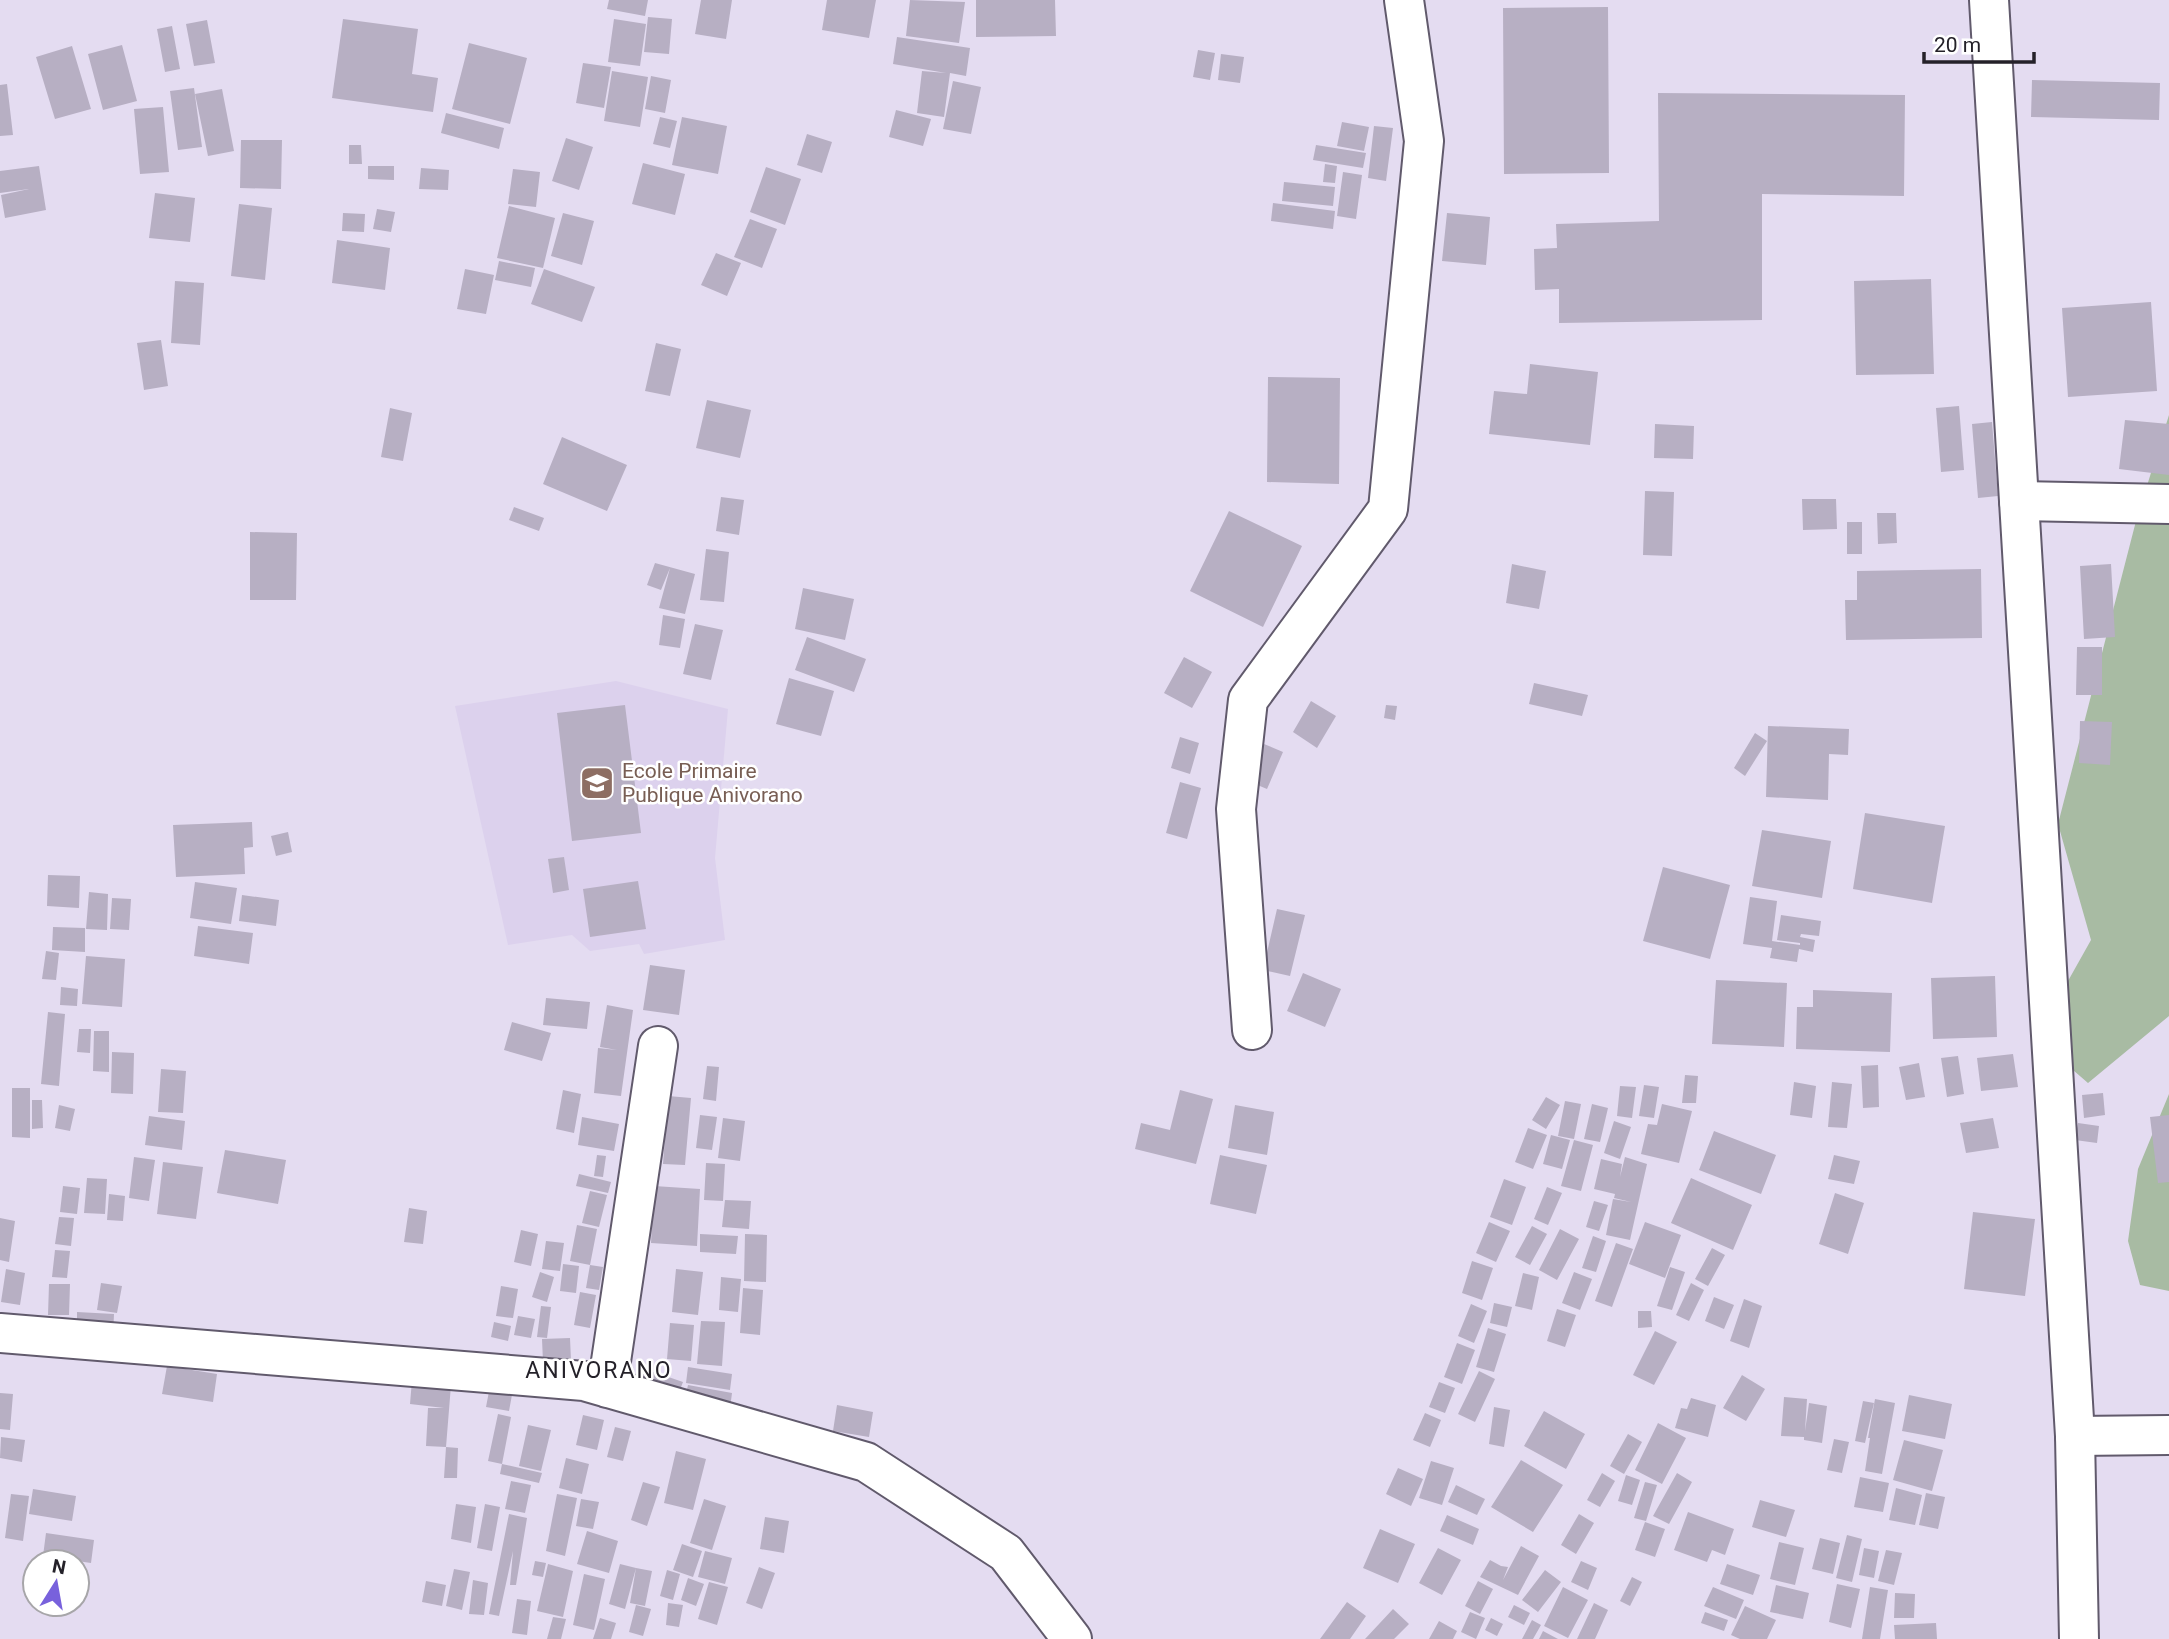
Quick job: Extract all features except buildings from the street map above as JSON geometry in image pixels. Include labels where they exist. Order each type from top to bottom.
[{"type":"street","points":[[1252,1030],[1236,809],[1248,700],[1388,509],[1424,141],[1404,0]]},
{"type":"street","points":[[1989,0],[2075,1436],[2080,1639]]},
{"type":"street","points":[[2019,502],[2169,504]]},
{"type":"street","points":[[607,1388],[658,1046]]},
{"type":"street","points":[[0,1333],[584,1381],[866,1462],[1006,1553],[1072,1639]]},
{"type":"street","points":[[2075,1436],[2169,1435]]},
{"type":"shaded area","name":"Ecole Primaire Publique Anivorano","points":[[616,681],[728,709],[715,858],[725,940],[644,954],[639,944],[590,951],[572,935],[508,945],[455,706]]},
{"type":"green space","points":[[2169,415],[2169,1016],[2088,1083],[2036,1038],[2091,940],[2058,824],[2136,521]]},
{"type":"green space","points":[[2169,1094],[2169,1291],[2140,1285],[2128,1241],[2138,1169]]},
{"type":"place","name":"Ecole Primaire Publique Anivorano","points":[[597,783]]},
{"type":"district","name":"ANIVORANO","points":[[599,1370]]}]
